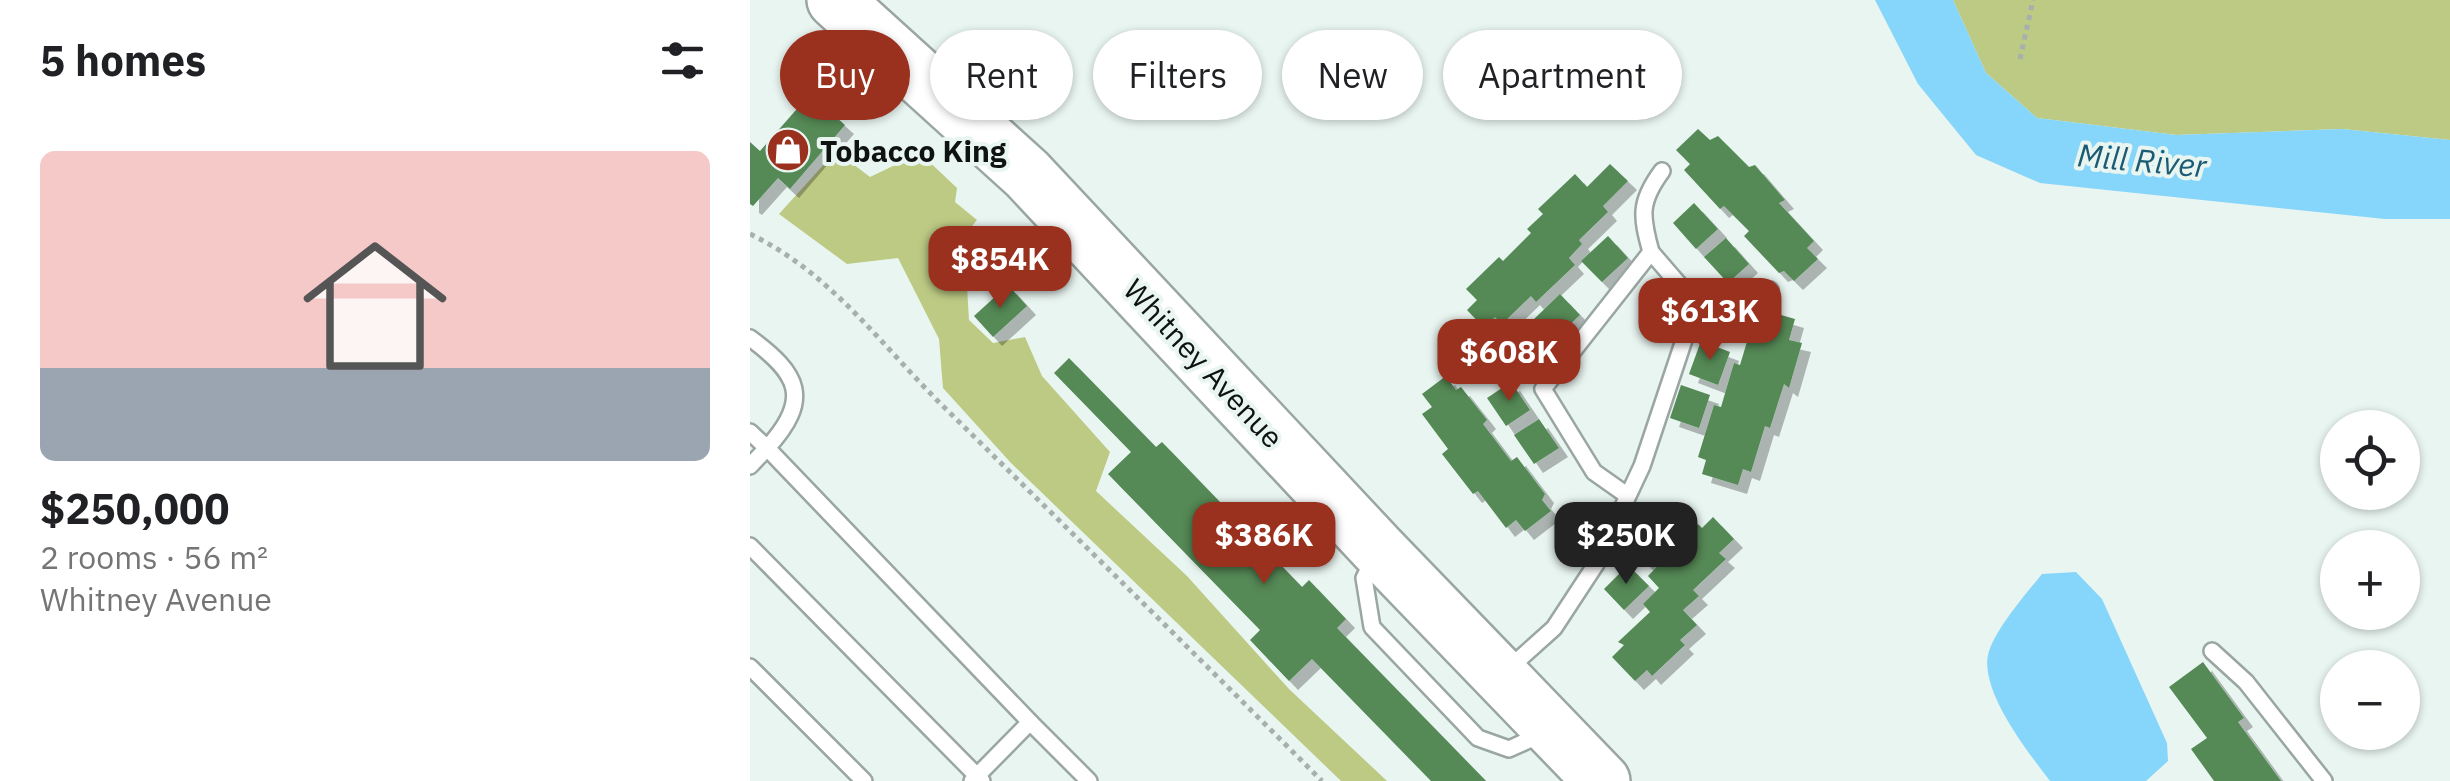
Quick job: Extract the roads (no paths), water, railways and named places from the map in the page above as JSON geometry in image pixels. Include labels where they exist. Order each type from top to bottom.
[{"type":"highway","name":"Whitney Avenue","points":[[835,0],[1027,174],[1576,761]]},
{"type":"lane","points":[[1662,171],[1647,192],[1642,220],[1651,252],[1696,304],[1710,309],[1770,290]]},
{"type":"lane","points":[[1628,496],[1594,472],[1543,389],[1651,252]]},
{"type":"lane","points":[[1499,677],[1554,628],[1596,564],[1642,466],[1696,304]]},
{"type":"lane","points":[[750,338],[781,362],[792,381],[796,402],[784,430],[750,466]]},
{"type":"lane","points":[[750,432],[1089,781]]},
{"type":"lane","points":[[750,546],[977,779],[1030,722]]},
{"type":"lane","points":[[1378,549],[1364,578],[1372,626],[1478,738],[1509,749],[1576,761]]},
{"type":"lane","points":[[2212,651],[2246,682],[2324,781]]},
{"type":"lane","points":[[750,666],[864,781]]},
{"type":"water","name":"Mill River","points":[[1875,0],[1953,0],[1986,73],[2037,118],[2176,135],[2342,129],[2450,140],[2450,219],[2385,219],[2040,183],[1976,155],[1918,84]]},
{"type":"water","points":[[2076,572],[2102,599],[2167,743],[2168,761],[2146,781],[2050,781],[2007,719],[1990,683],[1989,651],[2020,601],[2042,574]]},
{"type":"place","name":"Tobacco King","points":[[788,150]]}]
